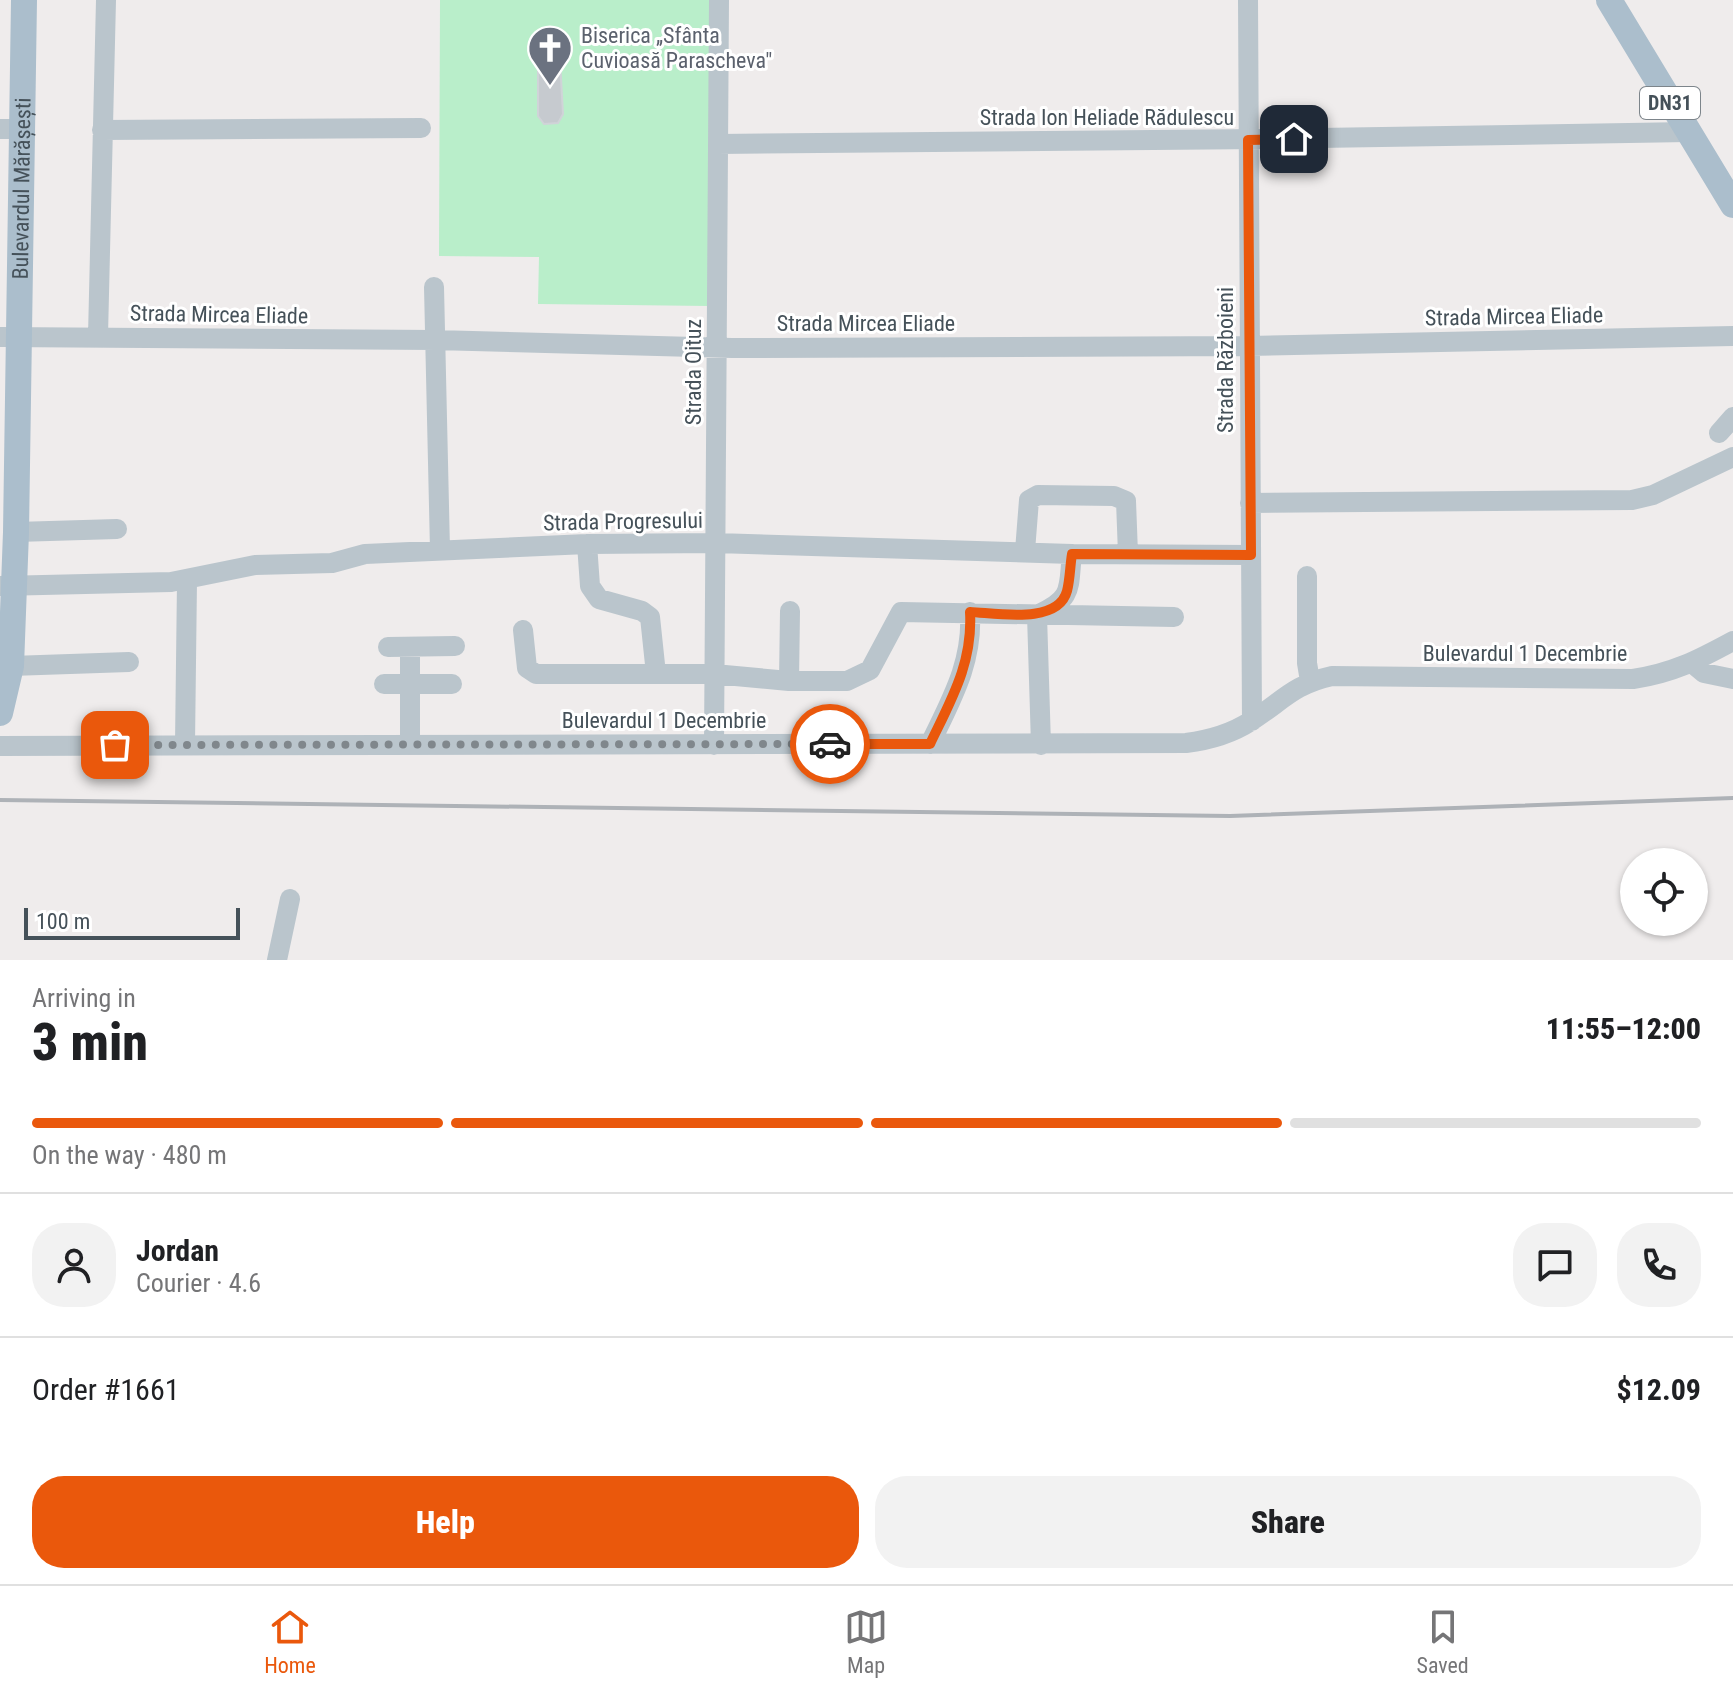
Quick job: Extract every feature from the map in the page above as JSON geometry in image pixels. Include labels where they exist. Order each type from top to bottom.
[{"type":"main road","name":"Bulevardul Mărășești","points":[[0,713],[11,666],[6,586],[16,532],[8,461],[11,129],[24,0]]},
{"type":"main road","name":"DN31","points":[[1609,0],[1733,205]]},
{"type":"street","points":[[98,336],[106,0]]},
{"type":"street","name":"Strada Oituz","points":[[714,745],[719,0]]},
{"type":"street","name":"Strada Războieni","points":[[1248,0],[1252,721]]},
{"type":"street","points":[[102,130],[421,128]]},
{"type":"street","name":"Strada Ion Heliade Rădulescu","points":[[718,144],[1248,140],[1688,132]]},
{"type":"street","points":[[434,287],[440,550]]},
{"type":"street","name":"Strada Mircea Eliade","points":[[10,337],[435,340],[718,348],[1249,346],[1733,336]]},
{"type":"street","points":[[1719,433],[1733,417]]},
{"type":"street","points":[[1250,503],[1632,500],[1653,495],[1733,457]]},
{"type":"street","points":[[1025,551],[1029,500],[1038,495],[1114,496],[1126,501],[1128,554]]},
{"type":"street","points":[[16,532],[117,529]]},
{"type":"street","name":"Strada Progresului","points":[[6,586],[187,581],[255,565],[332,563],[365,554],[587,544],[716,543],[1072,554],[1251,555]]},
{"type":"street","points":[[587,544],[590,586],[599,599],[642,611],[650,617],[656,674]]},
{"type":"street","points":[[1037,615],[1060,605],[1067,594],[1072,554]]},
{"type":"street","points":[[1307,576],[1307,663],[1310,681]]},
{"type":"street","points":[[185,744],[187,581]]},
{"type":"street","points":[[789,681],[790,611]]},
{"type":"street","points":[[523,630],[527,668],[536,674],[714,674],[789,681],[847,681],[870,670],[901,612],[1174,617]]},
{"type":"street","points":[[930,744],[962,678],[972,637],[970,612]]},
{"type":"street","points":[[1037,615],[1041,745]]},
{"type":"street","name":"Bulevardul 1 Decembrie","points":[[0,746],[1186,743],[1227,734],[1252,721],[1283,696],[1310,681],[1332,676],[1633,679],[1665,674],[1733,641]]},
{"type":"street","points":[[388,647],[455,646]]},
{"type":"street","points":[[410,647],[410,744]]},
{"type":"street","points":[[11,666],[129,662]]},
{"type":"street","points":[[1692,663],[1704,673],[1733,679]]},
{"type":"street","points":[[384,684],[452,684]]},
{"type":"street","points":[[277,960],[290,899]]},
{"type":"green space","points":[[440,0],[717,0],[709,306],[538,304],[539,257],[439,256]]},
{"type":"building","name":"Biserica „Sfânta Cuvioasă Parascheva\"","points":[[538,60],[560,61],[563,114],[558,123],[544,124],[538,116]]},
{"type":"railway","points":[[0,800],[1230,816],[1733,798]]},
{"type":"way so far","points":[[115,745],[830,744]]},
{"type":"place","name":"Biserica „Sfânta Cuvioasă Parascheva\"","points":[[550,87]]},
{"type":"route","points":[[830,744],[930,744],[962,678],[972,637],[970,612],[1037,615],[1060,605],[1067,594],[1072,554],[1251,555],[1248,140],[1294,139]]}]
